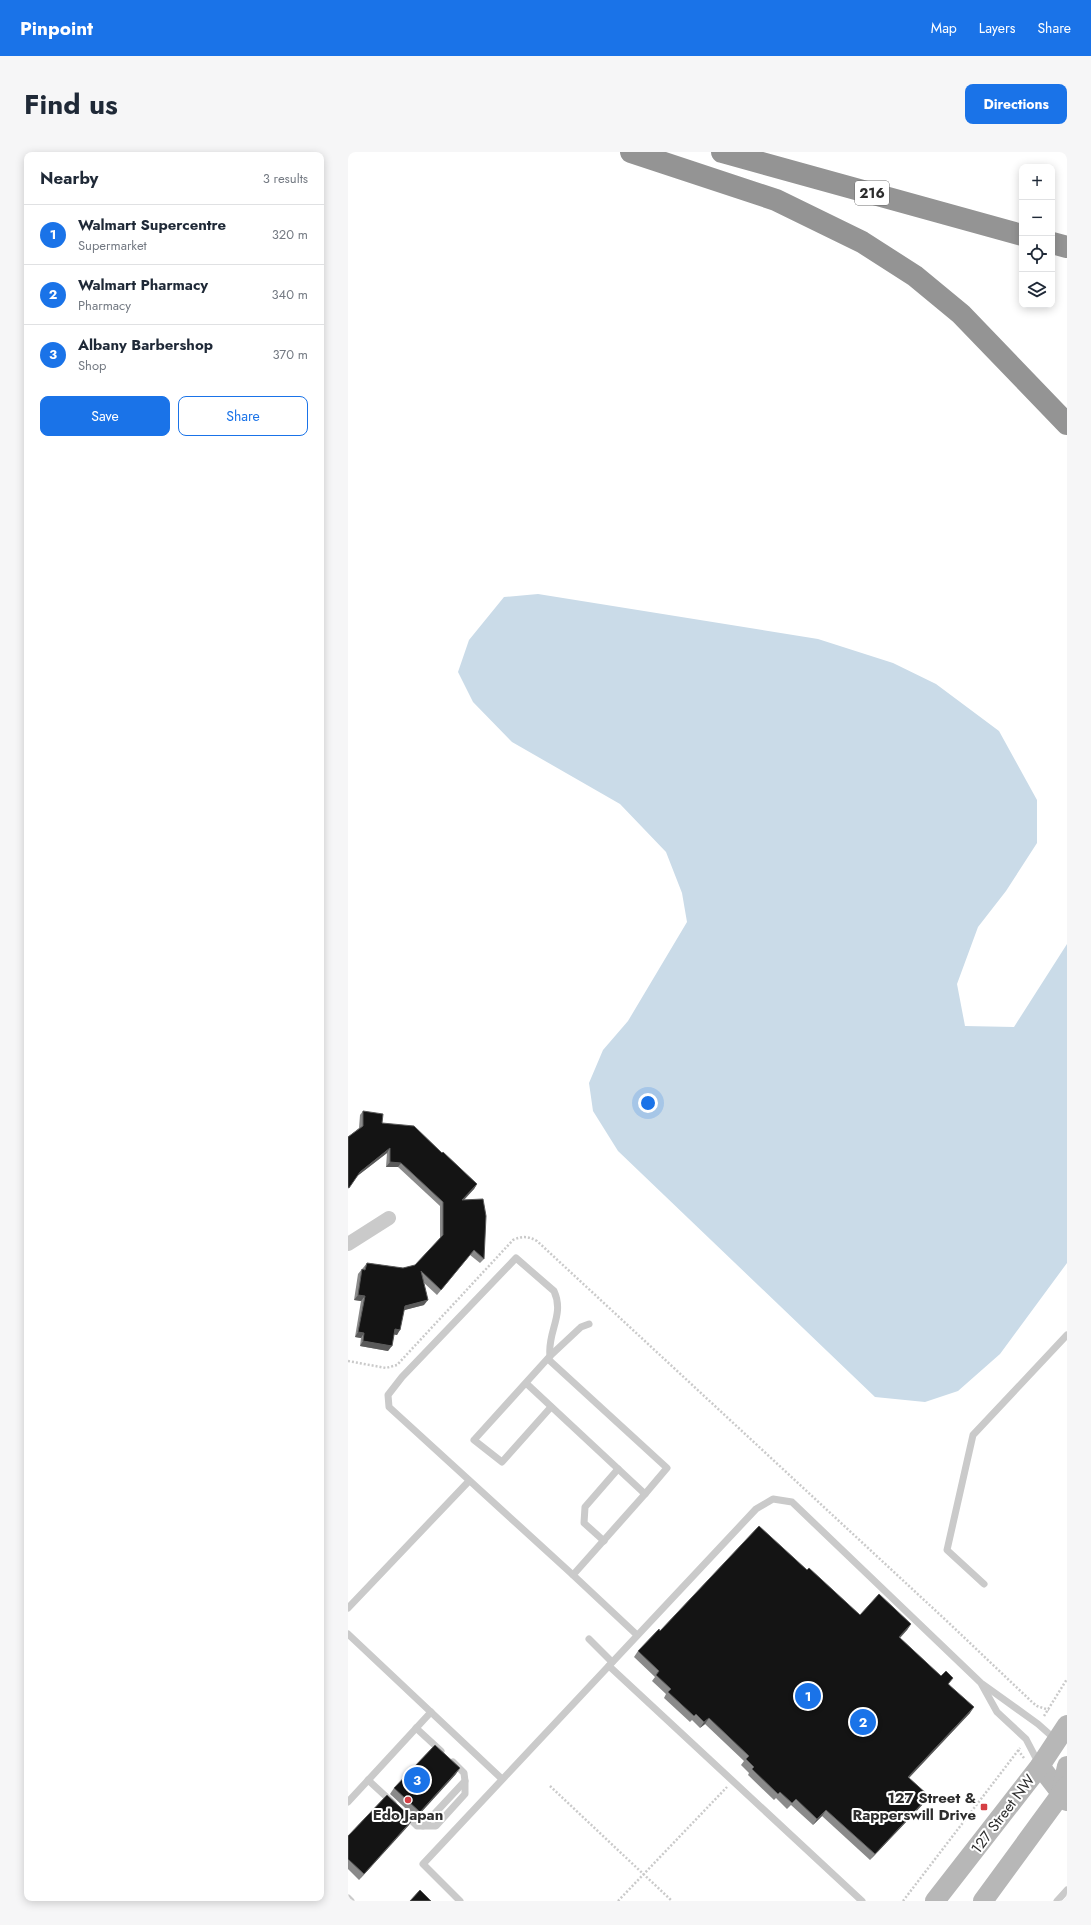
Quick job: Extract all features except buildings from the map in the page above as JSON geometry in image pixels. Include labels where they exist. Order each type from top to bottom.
[{"type":"highway","points":[[631,152],[776,200],[862,242],[915,276],[961,314],[1067,424]]},
{"type":"highway","name":"216","points":[[722,152],[1019,234]]},
{"type":"highway","points":[[1055,244],[1067,247]]},
{"type":"main road","name":"127 Street NW","points":[[935,1901],[970,1858],[1040,1766],[1064,1740]]},
{"type":"main road","points":[[1040,1766],[1065,1794]]},
{"type":"main road","points":[[983,1901],[1065,1794],[1067,1766]]},
{"type":"main road","points":[[948,1901],[970,1858]]},
{"type":"street","points":[[348,1244],[389,1218]]},
{"type":"lane","points":[[573,1575],[667,1468],[549,1357],[550,1338],[559,1312],[557,1298],[554,1291],[516,1258],[402,1377],[388,1395],[389,1407],[573,1575],[637,1636]]},
{"type":"lane","points":[[551,1407],[502,1462],[474,1440],[549,1357],[581,1327],[589,1324]]},
{"type":"lane","points":[[984,1584],[948,1550],[973,1434],[1067,1336]]},
{"type":"lane","points":[[526,1384],[644,1494]]},
{"type":"lane","points":[[604,1541],[584,1524],[585,1507],[618,1469]]},
{"type":"lane","points":[[348,1608],[469,1481]]},
{"type":"lane","points":[[460,1901],[423,1864],[756,1508],[773,1499],[792,1502],[981,1683],[1038,1724],[1064,1740]]},
{"type":"lane","points":[[348,1634],[502,1779]]},
{"type":"lane","points":[[589,1639],[610,1664],[862,1901]]},
{"type":"lane","points":[[981,1683],[997,1712],[1026,1739],[1040,1766]]},
{"type":"lane","points":[[348,1802],[431,1712]]},
{"type":"lane","points":[[368,1780],[417,1826],[423,1826],[465,1781],[464,1773],[416,1728]]},
{"type":"lane","points":[[1057,1901],[1067,1890]]},
{"type":"lane","points":[[348,1898],[351,1901]]},
{"type":"path","points":[[348,1361],[386,1368],[397,1365],[513,1240],[520,1237],[529,1237],[533,1239],[950,1624],[1032,1702],[1037,1706],[1050,1710]]},
{"type":"path","points":[[1038,1724],[1050,1710],[1067,1679]]},
{"type":"path","points":[[902,1901],[1026,1739]]},
{"type":"path","points":[[618,1901],[733,1780]]},
{"type":"path","points":[[550,1786],[672,1901]]},
{"type":"water","points":[[538,594],[818,639],[893,663],[936,684],[999,731],[1037,800],[1037,843],[1006,891],[978,927],[957,984],[965,1026],[1014,1027],[1067,944],[1067,1263],[1000,1354],[958,1391],[925,1402],[875,1397],[618,1151],[593,1111],[589,1083],[603,1050],[628,1021],[687,922],[682,893],[666,852],[620,804],[512,742],[473,702],[458,672],[469,640],[504,597]]},
{"type":"place","name":"Walmart Supercentre","points":[[808,1696]]},
{"type":"place","name":"Walmart Pharmacy","points":[[863,1722]]},
{"type":"place","name":"Albany Barbershop","points":[[417,1780]]},
{"type":"place","name":"Edo Japan","points":[[408,1800]]},
{"type":"place","name":"127 Street & Rapperswill Drive","points":[[984,1807]]}]
